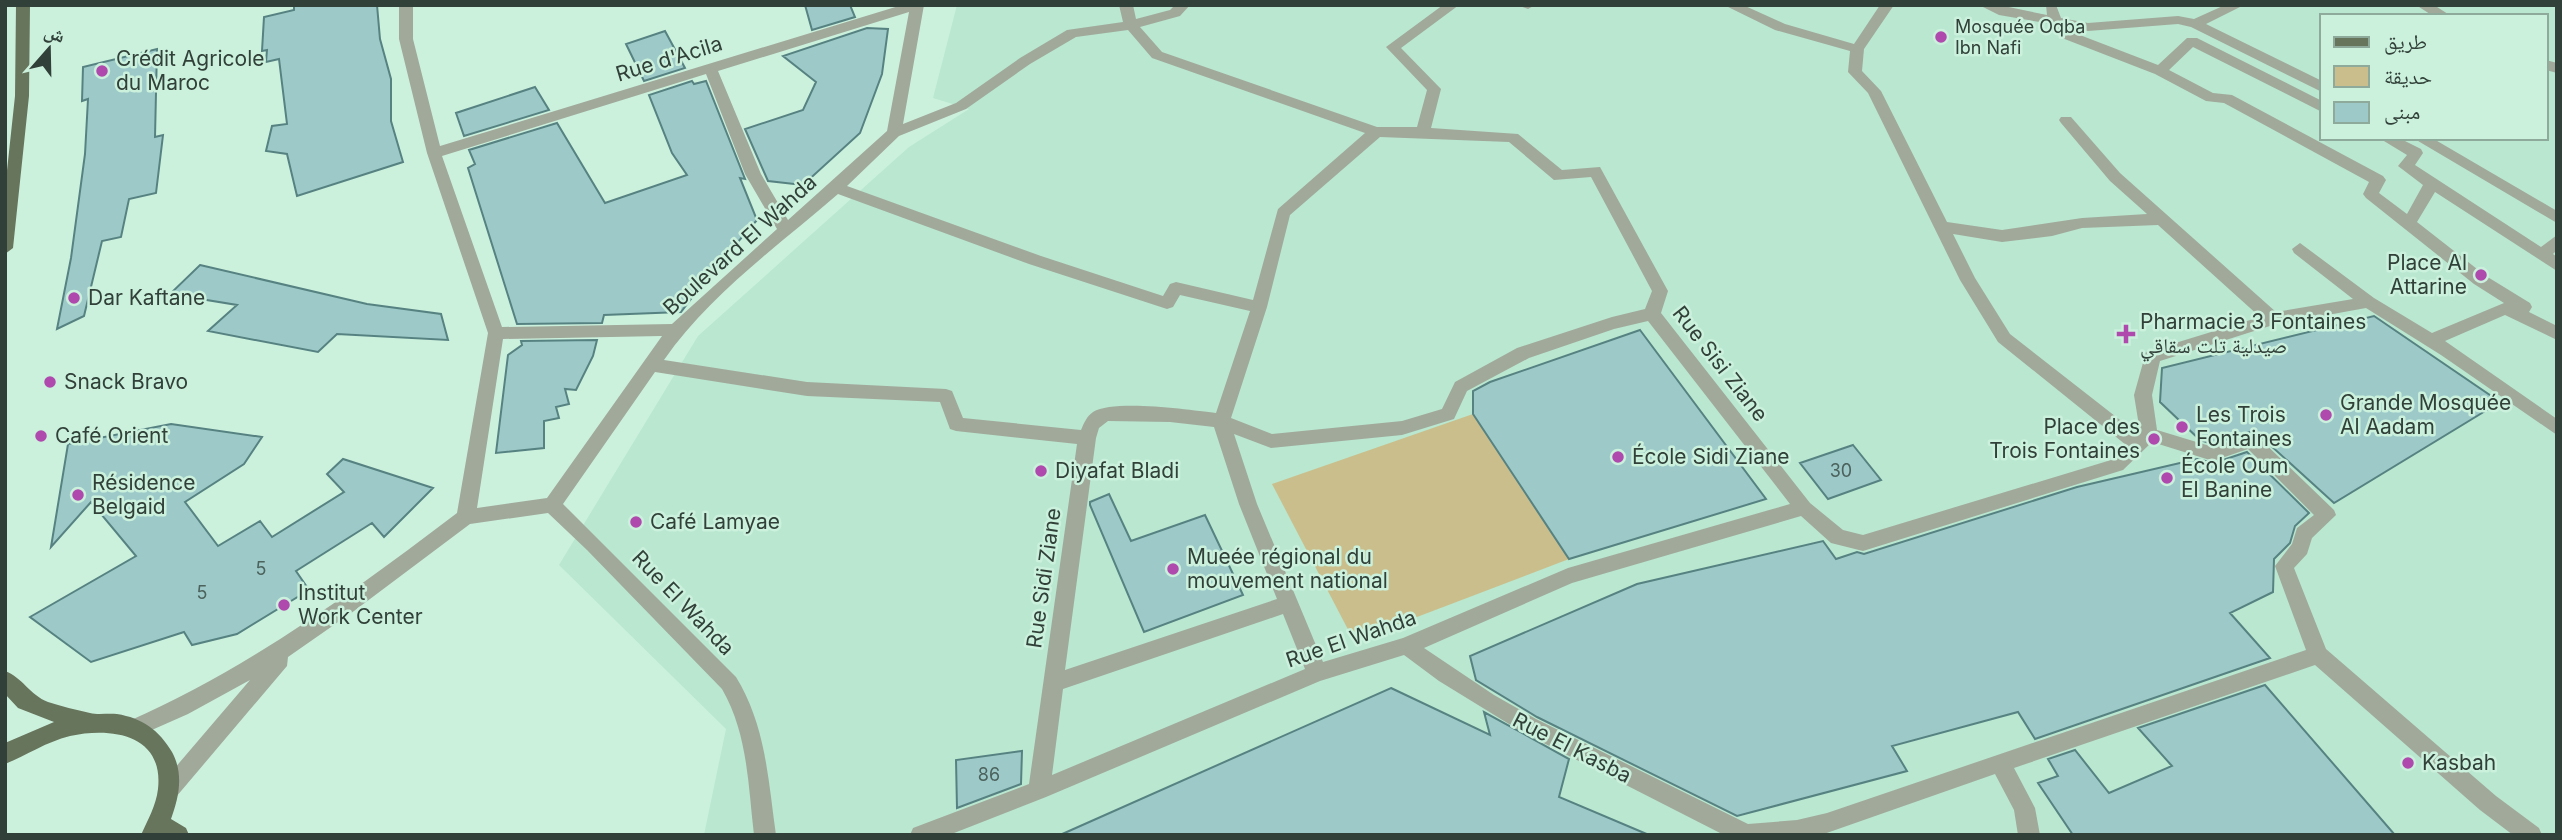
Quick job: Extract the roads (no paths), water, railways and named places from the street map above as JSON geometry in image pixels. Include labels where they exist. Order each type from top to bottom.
[{"type":"main road","points":[[5,248],[17,159],[25,40],[23,5]]},
{"type":"main road","points":[[5,680],[25,701],[45,710],[92,723]]},
{"type":"main road","points":[[5,754],[65,727],[116,723],[136,728],[152,738],[163,752],[169,769],[169,790],[155,829],[178,835]]},
{"type":"street","points":[[406,5],[406,39],[434,153],[496,333],[466,517]]},
{"type":"street","points":[[894,133],[917,5]]},
{"type":"street","name":"Rue d'Acila","points":[[434,153],[917,5]]},
{"type":"street","points":[[651,365],[807,389],[946,396],[956,424],[1087,438],[1091,423],[1098,416],[1170,415],[1221,421],[1271,441],[1402,428],[1448,414],[1461,387],[1523,353],[1612,323],[1652,314],[1660,291],[1595,171],[1559,176],[1513,137],[1376,132],[1157,55],[1131,25],[1126,5]]},
{"type":"street","points":[[1131,25],[1175,13],[1183,5]]},
{"type":"street","points":[[1423,132],[1434,89],[1393,47],[1451,5]]},
{"type":"street","points":[[1731,5],[1780,27],[1857,49]]},
{"type":"street","points":[[1887,5],[1857,49],[1855,72],[1874,91],[1968,280],[2004,338],[2144,439],[2213,454],[2251,441],[2327,515],[2304,534],[2300,548],[2284,566],[2318,655],[2488,803],[2531,835]]},
{"type":"street","points":[[1986,5],[2004,12],[2053,15],[2088,27],[2178,20],[2195,24],[2320,87]]},
{"type":"street","points":[[2195,24],[2237,5]]},
{"type":"street","points":[[2423,5],[2440,14]]},
{"type":"street","points":[[2053,15],[2067,35],[2160,71],[2211,98],[2227,98],[2378,180],[2371,194],[2480,280],[2524,307],[2519,314]]},
{"type":"street","name":"Boulevard El Wahda","points":[[552,505],[676,330],[894,133],[961,106],[1025,61],[1072,33],[1131,25]]},
{"type":"street","points":[[2160,71],[2192,41],[2320,106]]},
{"type":"street","points":[[710,68],[753,174],[785,229]]},
{"type":"street","points":[[2281,86],[2297,75]]},
{"type":"street","points":[[2066,120],[2115,177],[2273,319]]},
{"type":"street","points":[[1317,673],[1248,505],[1221,421],[1259,307],[1283,213],[1376,132]]},
{"type":"street","points":[[2390,140],[2416,153],[2406,166],[2557,265]]},
{"type":"street","points":[[2423,140],[2557,218]]},
{"type":"street","points":[[2408,225],[2432,183]]},
{"type":"street","points":[[835,186],[855,196],[1022,256],[1167,303],[1176,288],[1259,307]]},
{"type":"street","points":[[1941,227],[2002,236],[2082,223],[2161,219]]},
{"type":"street","points":[[2542,255],[2557,241]]},
{"type":"street","points":[[2300,249],[2368,302],[2431,340],[2557,428]]},
{"type":"street","points":[[2144,439],[2143,395],[2152,357],[2273,319],[2368,302]]},
{"type":"street","points":[[2431,340],[2506,307],[2557,334]]},
{"type":"street","name":"Rue Sisi Ziane","points":[[1652,314],[1804,508],[1838,537],[1863,542],[2117,465],[2144,439]]},
{"type":"street","points":[[496,333],[676,330]]},
{"type":"street","name":"Rue Sidi Ziane","points":[[1039,790],[1087,438]]},
{"type":"street","points":[[136,728],[179,711],[290,648],[466,517],[552,505]]},
{"type":"street","name":"Rue El Wahda","points":[[552,505],[594,544],[729,683],[742,702],[754,735],[765,835]]},
{"type":"street","name":"Rue El Wahda","points":[[920,835],[1039,790],[1317,673],[1406,646],[1568,576],[1804,508]]},
{"type":"street","points":[[1053,683],[1288,604]]},
{"type":"street","name":"Rue El Kasba","points":[[1406,646],[1453,682],[1530,727],[1747,835]]},
{"type":"street","points":[[169,790],[290,648]]},
{"type":"street","points":[[1747,835],[1797,830],[1827,823],[2318,655]]},
{"type":"street","points":[[2001,764],[2024,808],[2029,835]]},
{"type":"place","name":"Mosquée Oqba Ibn Nafi","points":[[1941,37]]},
{"type":"place","name":"Crédit Agricole du Maroc","points":[[102,71]]},
{"type":"place","name":"Place Al Attarine","points":[[2481,275]]},
{"type":"place","name":"Dar Kaftane","points":[[74,298]]},
{"type":"place","name":"Pharmacie 3 Fontaines صيدلية تلت سقاقي","points":[[2126,334]]},
{"type":"place","name":"Snack Bravo","points":[[50,382]]},
{"type":"place","name":"Grande Mosquée Al Aadam","points":[[2326,415]]},
{"type":"place","name":"Les Trois Fontaines","points":[[2182,427]]},
{"type":"place","name":"Café Orient","points":[[41,436]]},
{"type":"place","name":"Place des Trois Fontaines","points":[[2154,439]]},
{"type":"place","name":"École Sidi Ziane","points":[[1618,457]]},
{"type":"place","name":"Diyafat Bladi","points":[[1041,471]]},
{"type":"place","name":"École Oum El Banine","points":[[2167,478]]},
{"type":"place","name":"Résidence Belgaid","points":[[78,495]]},
{"type":"place","name":"Café Lamyae","points":[[636,522]]},
{"type":"place","name":"Mueée régional du mouvement national","points":[[1173,569]]},
{"type":"place","name":"Institut Work Center","points":[[284,605]]},
{"type":"place","name":"Kasbah","points":[[2408,763]]}]
